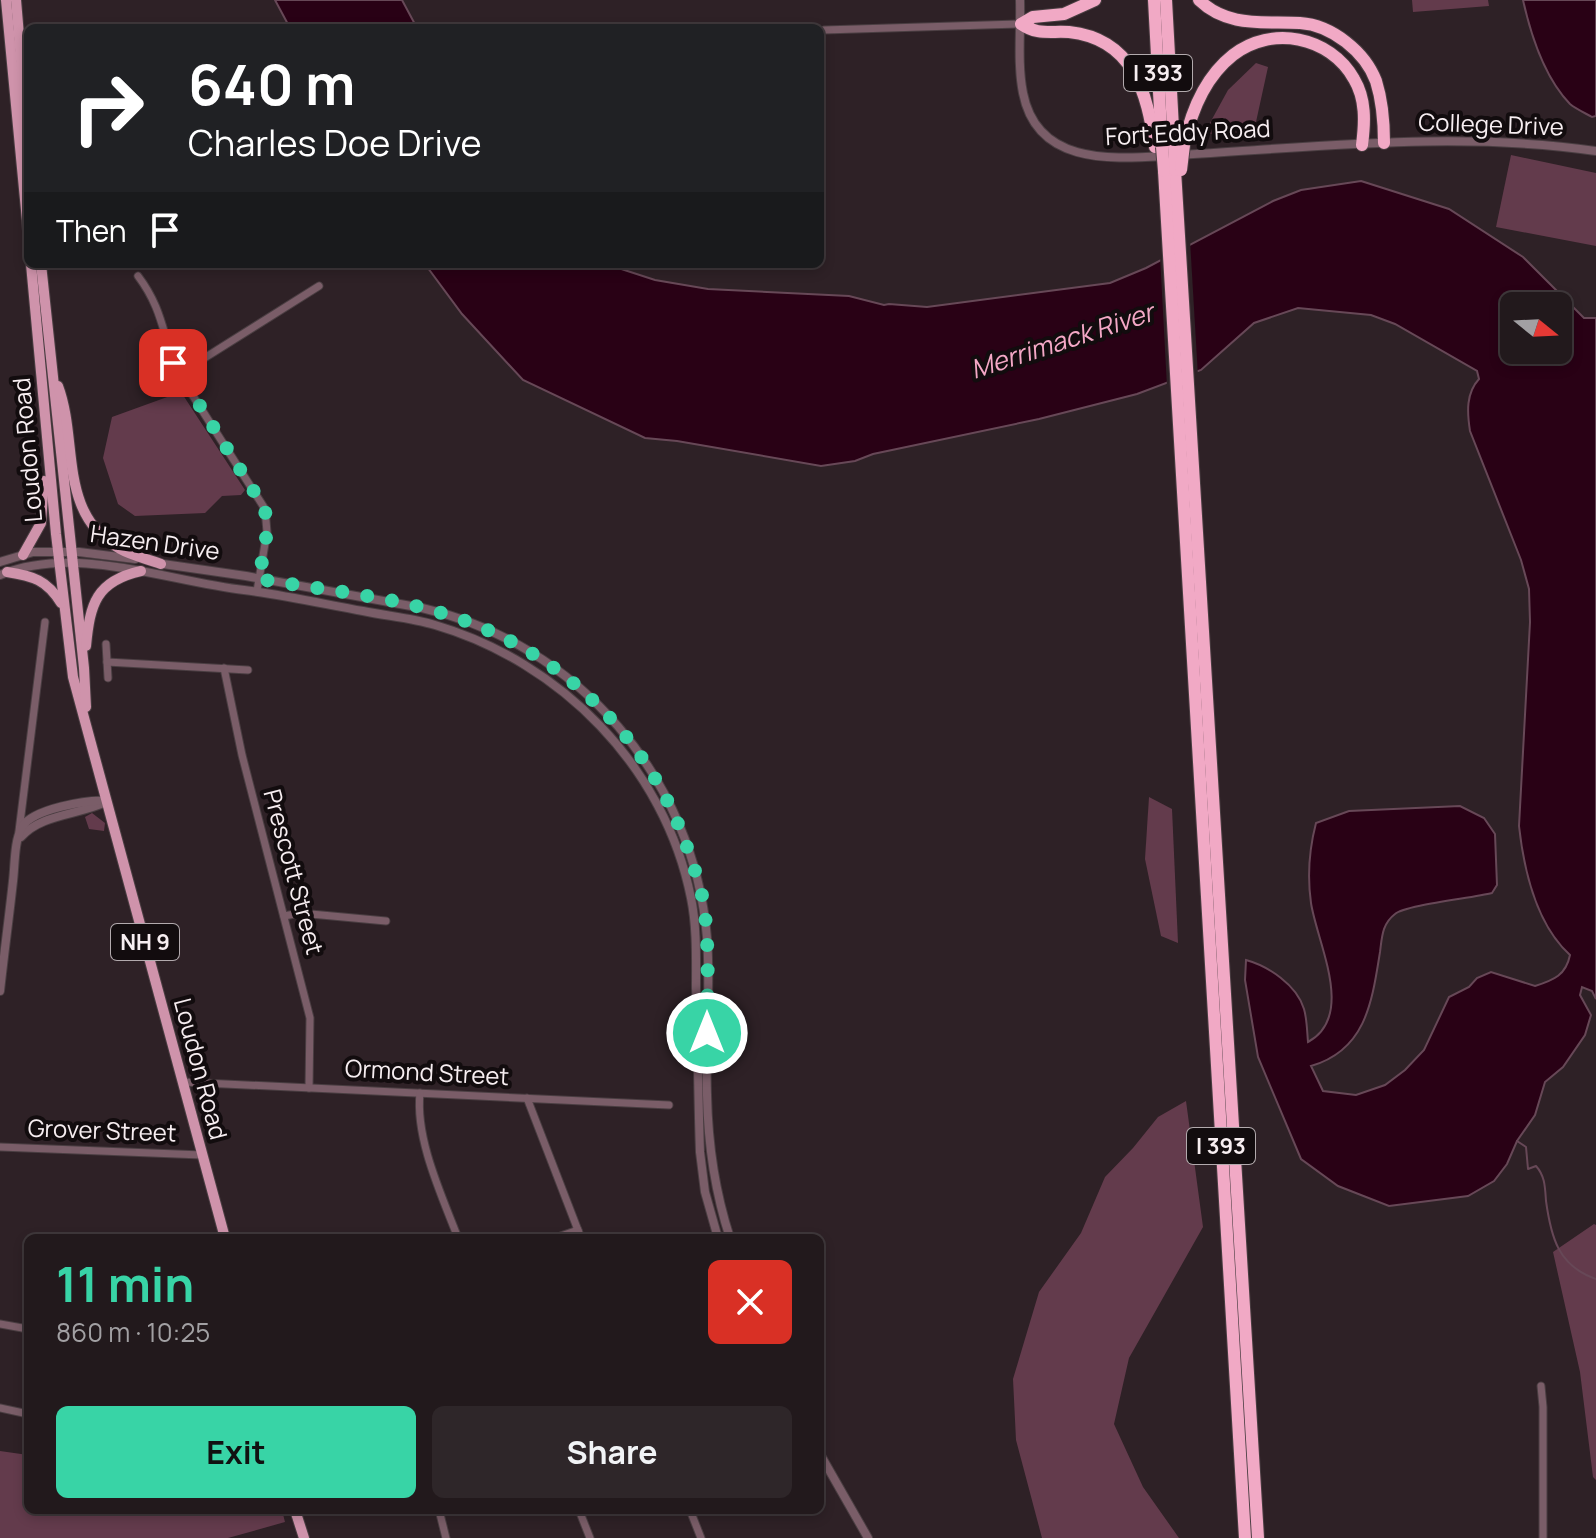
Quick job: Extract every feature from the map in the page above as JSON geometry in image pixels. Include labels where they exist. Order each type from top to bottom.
[{"type":"highway","points":[[1095,0],[1064,14],[1033,17],[1021,24],[1033,33],[1070,32],[1091,37],[1110,46],[1125,59],[1137,77],[1169,146],[1170,170]]},
{"type":"highway","name":"I 393","points":[[1154,0],[1169,146]]},
{"type":"highway","name":"I 393","points":[[1166,0],[1170,170],[1165,232],[1184,409],[1258,1538]]},
{"type":"highway","points":[[1199,0],[1234,20],[1260,24],[1304,23],[1321,27],[1347,43],[1368,66],[1376,82],[1384,143]]},
{"type":"highway","points":[[1169,146],[1221,65],[1250,44],[1284,37],[1318,45],[1345,66],[1355,80],[1364,105],[1362,145]]},
{"type":"highway","name":"I 393","points":[[1170,170],[1180,228],[1184,409],[1245,1538]]},
{"type":"main road","points":[[6,0],[24,189]]},
{"type":"main road","points":[[16,0],[24,95]]},
{"type":"main road","name":"Loudon Road","points":[[31,268],[73,677],[224,1234]]},
{"type":"main road","name":"Loudon Road","points":[[41,268],[84,668],[87,725]]},
{"type":"main road","points":[[52,370],[64,403],[72,471],[81,506],[96,531],[109,541],[122,550],[161,564]]},
{"type":"main road","points":[[23,555],[36,534],[44,509],[40,427],[44,400]]},
{"type":"main road","points":[[84,668],[90,617],[98,595],[117,578],[141,571]]},
{"type":"main road","points":[[4,574],[36,576],[53,589],[64,607]]},
{"type":"main road","points":[[296,1514],[304,1538]]},
{"type":"street","name":"Fort Eddy Road","points":[[1020,0],[1021,75],[1026,104],[1051,139],[1077,153],[1113,159],[1384,143]]},
{"type":"street","points":[[824,30],[1021,24]]},
{"type":"street","name":"College Drive","points":[[1384,143],[1475,140],[1596,151]]},
{"type":"street","points":[[138,276],[155,300],[171,358],[179,374],[265,509],[267,532],[257,591]]},
{"type":"street","points":[[179,374],[319,286]]},
{"type":"street","name":"Hazen Drive","points":[[60,557],[71,551],[259,579],[422,608],[484,628],[520,645],[582,688],[640,754],[671,807],[682,831],[703,898],[707,941],[708,1119],[712,1161],[729,1234]]},
{"type":"street","points":[[0,562],[33,552],[60,557]]},
{"type":"street","points":[[4,574],[60,557]]},
{"type":"street","name":"Hazen Drive","points":[[60,557],[73,564],[141,571],[433,624],[490,646],[555,684],[582,707],[624,752],[649,790],[668,825],[692,900],[700,1152],[705,1192],[717,1234]]},
{"type":"street","points":[[0,991],[45,622]]},
{"type":"street","points":[[106,644],[108,678]]},
{"type":"street","points":[[107,662],[248,670]]},
{"type":"street","name":"Prescott Street","points":[[224,668],[238,740],[310,1018],[309,1088]]},
{"type":"street","points":[[18,841],[22,826],[35,816],[93,799],[107,801]]},
{"type":"street","points":[[284,916],[300,913],[386,921]]},
{"type":"street","name":"Ormond Street","points":[[183,1082],[669,1105]]},
{"type":"street","points":[[420,1093],[428,1154],[457,1234]]},
{"type":"street","points":[[527,1098],[580,1234]]},
{"type":"street","name":"Grover Street","points":[[0,1147],[202,1155]]},
{"type":"street","points":[[0,1324],[24,1328]]},
{"type":"street","points":[[1541,1386],[1543,1538]]},
{"type":"street","points":[[0,1408],[24,1413]]},
{"type":"street","points":[[824,1453],[868,1538]]},
{"type":"street","points":[[824,1459],[831,1469]]},
{"type":"street","points":[[440,1514],[446,1538]]},
{"type":"street","points":[[581,1514],[590,1538]]},
{"type":"street","points":[[692,1514],[701,1538]]},
{"type":"shaded area","points":[[1412,0],[1488,0],[1489,6],[1413,12]]},
{"type":"shaded area","points":[[1256,63],[1268,67],[1256,122],[1232,135],[1205,132],[1228,90]]},
{"type":"shaded area","points":[[1511,155],[1596,173],[1596,246],[1496,227]]},
{"type":"shaded area","points":[[181,392],[245,490],[241,495],[222,496],[205,513],[135,516],[118,504],[103,458],[112,417]]},
{"type":"shaded area","points":[[1149,797],[1172,809],[1178,943],[1161,936],[1145,859]]},
{"type":"shaded area","points":[[92,813],[105,823],[104,831],[89,829],[85,817]]},
{"type":"shaded area","points":[[1186,1101],[1203,1227],[1129,1358],[1114,1424],[1143,1487],[1179,1538],[1042,1538],[1016,1440],[1013,1379],[1039,1292],[1081,1233],[1105,1177],[1158,1117]]},
{"type":"shaded area","points":[[1594,1224],[1596,1480],[1593,1477],[1580,1372],[1553,1252]]},
{"type":"shaded area","points":[[0,1451],[24,1454],[24,1514],[283,1514],[285,1522],[228,1538],[0,1538]]},
{"type":"water","points":[[275,0],[402,0],[415,24],[288,24]]},
{"type":"water","points":[[1523,0],[1596,0],[1596,116],[1592,117],[1570,104],[1553,81],[1535,42]]},
{"type":"water","name":"Merrimack River","points":[[1361,181],[1449,209],[1523,257],[1558,292],[1500,292],[1500,364],[1572,364],[1572,306],[1584,318],[1596,318],[1596,999],[1592,991],[1582,987],[1580,995],[1591,1015],[1585,1035],[1563,1067],[1545,1082],[1535,1115],[1517,1141],[1507,1164],[1494,1181],[1468,1196],[1389,1206],[1338,1186],[1301,1159],[1258,1057],[1245,980],[1246,960],[1272,972],[1300,1000],[1308,1042],[1322,1030],[1330,1015],[1332,997],[1311,903],[1309,863],[1316,823],[1349,811],[1460,806],[1484,818],[1495,834],[1497,885],[1492,893],[1401,911],[1387,922],[1374,989],[1363,1022],[1344,1048],[1329,1059],[1311,1066],[1323,1091],[1356,1095],[1385,1085],[1424,1050],[1449,997],[1469,987],[1477,978],[1491,972],[1535,986],[1558,976],[1568,962],[1570,955],[1548,928],[1540,912],[1528,878],[1521,843],[1519,826],[1529,589],[1521,560],[1470,431],[1468,403],[1479,379],[1477,371],[1395,324],[1371,315],[1298,308],[1254,323],[1201,370],[1137,394],[1039,419],[873,454],[855,461],[821,466],[645,438],[523,380],[462,314],[428,268],[618,268],[655,280],[708,289],[849,296],[884,305],[927,307],[1110,283],[1146,268],[1273,201],[1301,190]]},
{"type":"pier","points":[[1190,240],[1198,376],[1167,387],[1160,256]]},
{"type":"waterway","points":[[1517,1141],[1526,1147],[1528,1169],[1536,1166],[1543,1178],[1551,1227],[1559,1249],[1573,1266],[1596,1279]]},
{"type":"route","points":[[173,363],[265,509],[267,532],[259,579],[437,611],[484,628],[520,645],[553,666],[582,688],[624,732],[659,783],[671,807],[682,831],[703,898],[708,972],[707,1033]]}]
